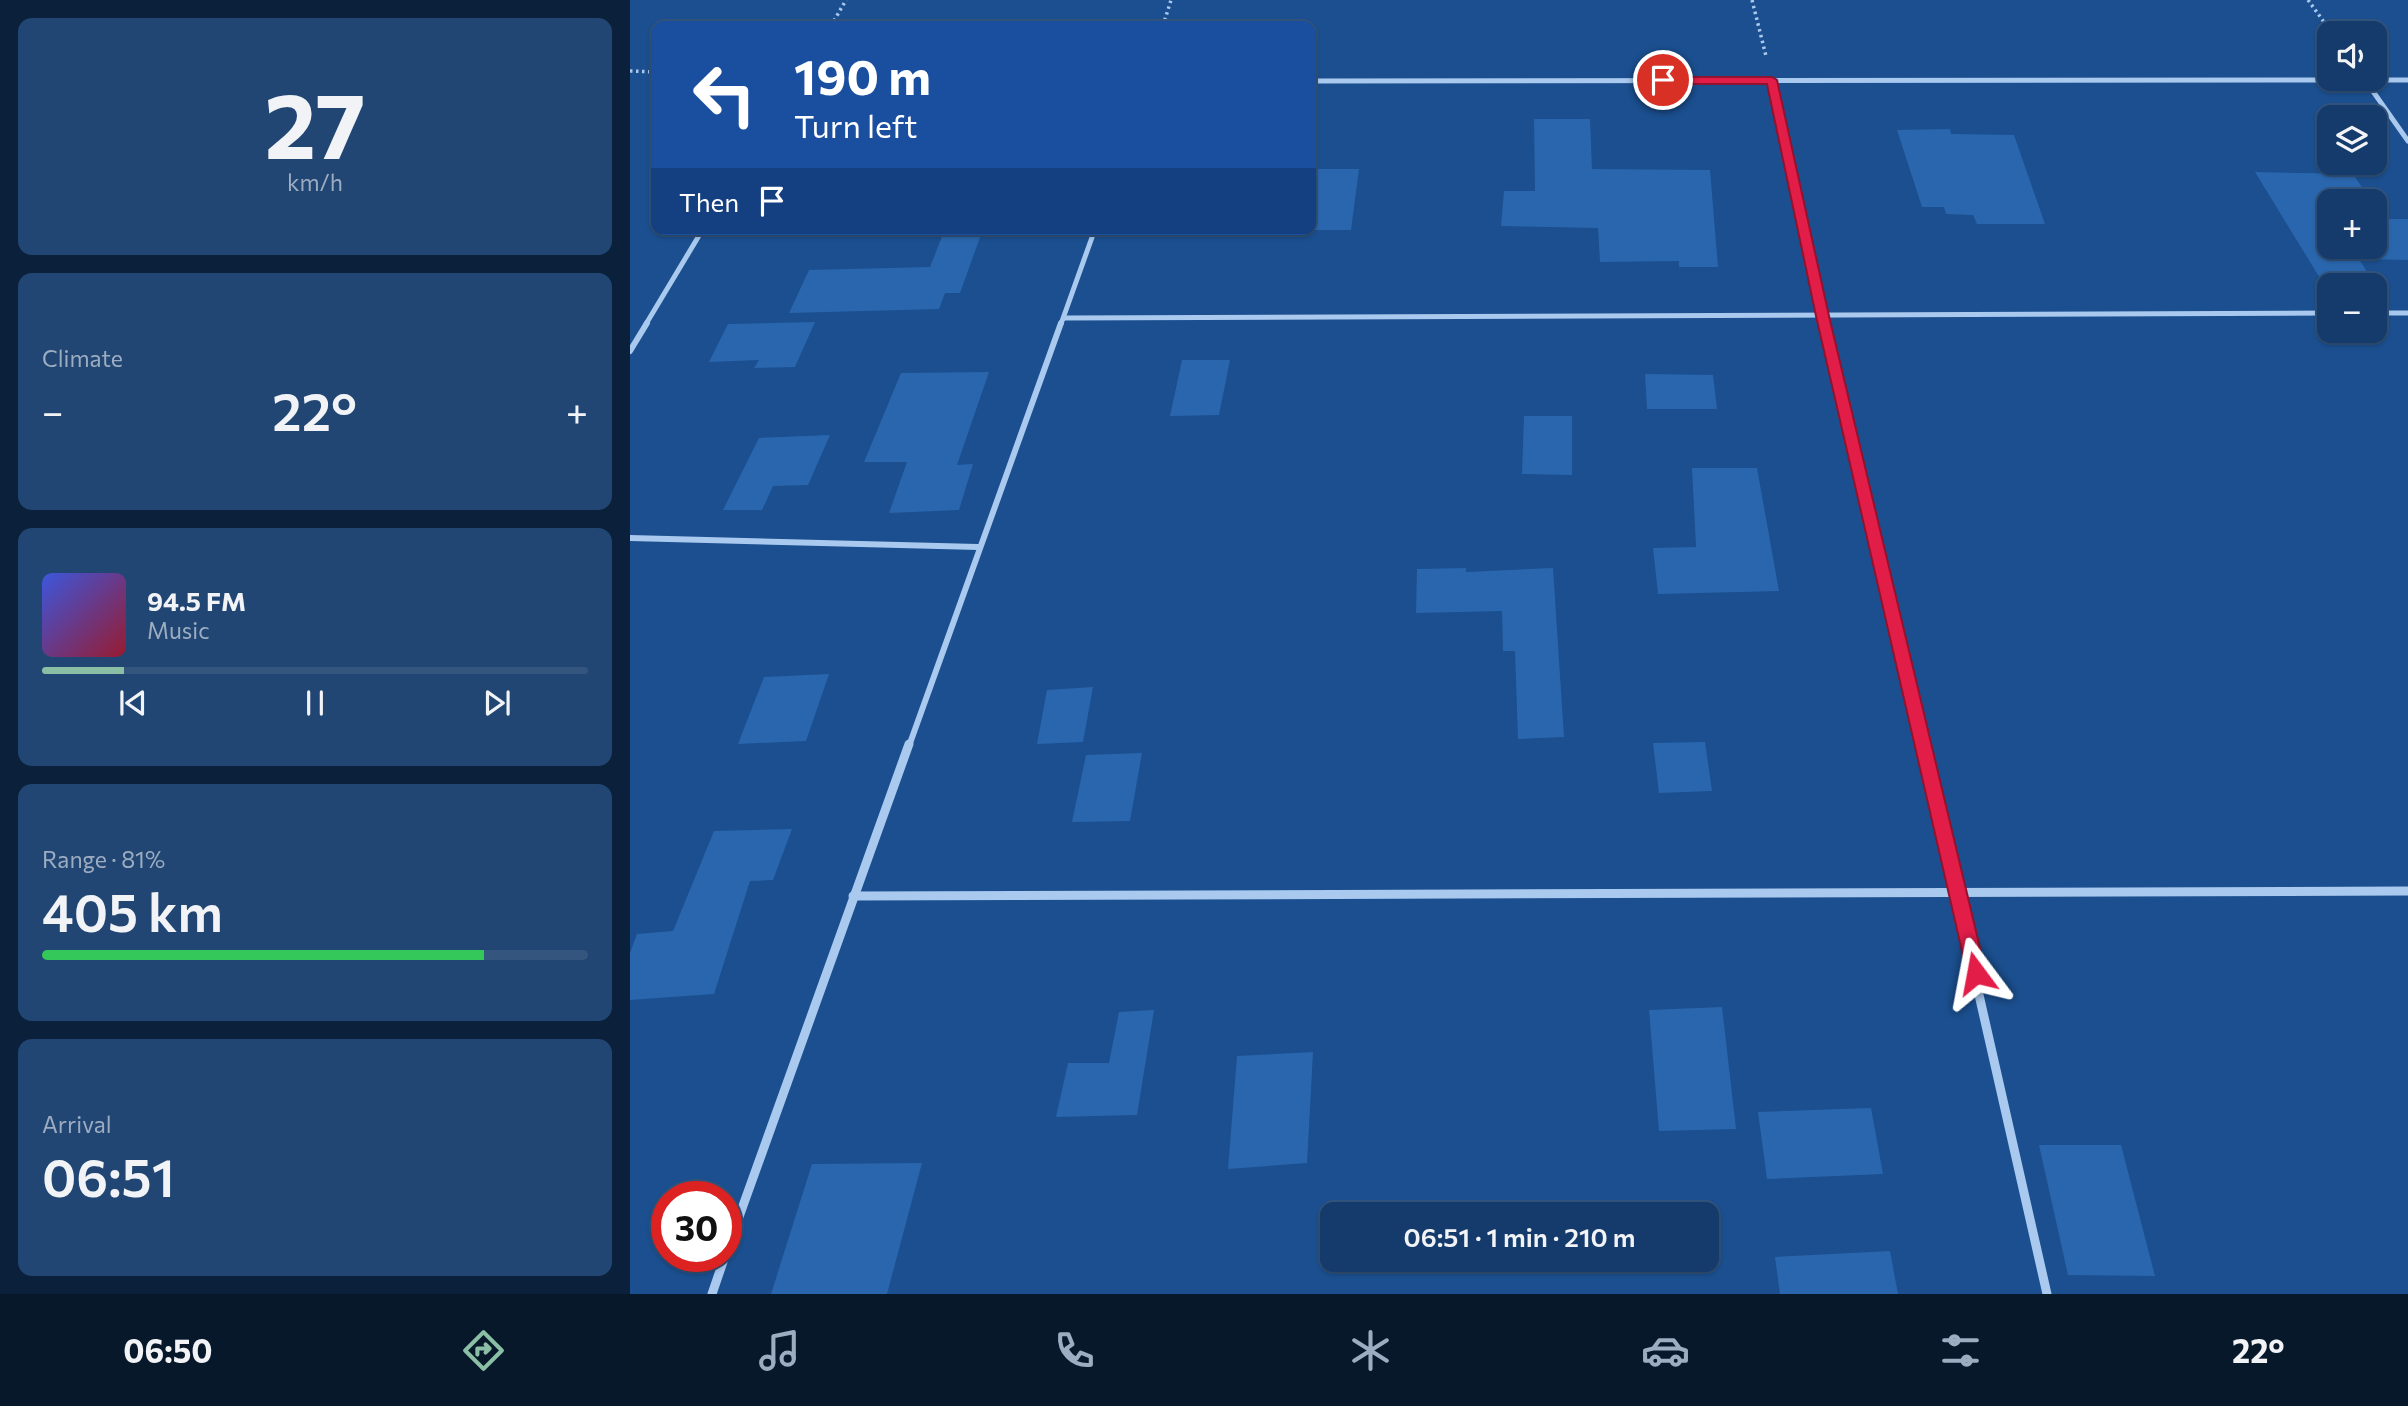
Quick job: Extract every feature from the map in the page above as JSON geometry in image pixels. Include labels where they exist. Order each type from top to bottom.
[{"type":"street","points":[[1316,80],[2317,80]]},
{"type":"street","points":[[1772,80],[1823,316],[1959,893],[2047,1294]]},
{"type":"street","points":[[2387,80],[2408,80]]},
{"type":"street","points":[[2373,91],[2408,141]]},
{"type":"street","points":[[630,351],[699,235]]},
{"type":"street","points":[[742,1210],[978,547],[1093,235]]},
{"type":"street","points":[[1064,318],[2317,313]]},
{"type":"street","points":[[2387,313],[2408,313]]},
{"type":"street","points":[[630,538],[978,547]]},
{"type":"street","points":[[853,896],[2408,891]]},
{"type":"street","points":[[712,1294],[720,1272]]},
{"type":"path","points":[[834,21],[846,0]]},
{"type":"path","points":[[1165,21],[1171,0]]},
{"type":"path","points":[[1752,0],[1772,80]]},
{"type":"path","points":[[2308,0],[2323,21]]},
{"type":"path","points":[[630,71],[651,72]]},
{"type":"building","points":[[1534,119],[1590,119],[1592,169],[1710,170],[1718,267],[1679,267],[1679,261],[1600,262],[1598,228],[1501,226],[1504,191],[1535,191]]},
{"type":"building","points":[[1950,129],[1951,134],[2014,135],[2045,224],[1977,224],[1973,215],[1946,214],[1944,207],[1922,207],[1897,130]]},
{"type":"building","points":[[1316,169],[1359,169],[1351,230],[1316,230]]},
{"type":"building","points":[[2255,172],[2354,175],[2363,189],[2317,189],[2317,259],[2359,259],[2368,273],[2317,273]]},
{"type":"building","points":[[2387,219],[2408,219],[2408,260],[2359,259],[2387,259]]},
{"type":"building","points":[[943,235],[981,235],[960,293],[945,293],[939,309],[789,313],[809,270],[930,267]]},
{"type":"building","points":[[815,322],[795,367],[754,368],[759,360],[709,362],[728,324]]},
{"type":"building","points":[[1182,360],[1230,360],[1219,415],[1170,416]]},
{"type":"building","points":[[989,372],[957,465],[973,464],[959,510],[889,513],[907,462],[864,462],[901,373]]},
{"type":"building","points":[[1645,374],[1713,375],[1717,409],[1647,409]]},
{"type":"building","points":[[1524,416],[1572,416],[1572,475],[1522,474]]},
{"type":"building","points":[[830,435],[808,485],[773,486],[762,510],[723,510],[759,438]]},
{"type":"building","points":[[1692,468],[1757,468],[1779,591],[1658,594],[1653,548],[1696,547]]},
{"type":"building","points":[[1466,568],[1466,572],[1553,568],[1564,737],[1518,739],[1515,651],[1503,651],[1502,611],[1416,613],[1417,569]]},
{"type":"building","points":[[829,674],[806,741],[738,744],[764,677]]},
{"type":"building","points":[[1093,687],[1083,742],[1037,744],[1047,690]]},
{"type":"building","points":[[1705,742],[1712,791],[1659,793],[1653,743]]},
{"type":"building","points":[[1142,753],[1130,821],[1072,822],[1086,755]]},
{"type":"building","points":[[792,829],[773,880],[750,881],[714,994],[630,1000],[630,953],[637,934],[673,931],[714,831]]},
{"type":"building","points":[[1722,1007],[1736,1129],[1659,1131],[1649,1010]]},
{"type":"building","points":[[1154,1010],[1137,1115],[1056,1117],[1068,1063],[1109,1063],[1119,1012]]},
{"type":"building","points":[[1313,1052],[1307,1163],[1228,1169],[1237,1056]]},
{"type":"building","points":[[1871,1108],[1883,1174],[1767,1179],[1758,1112]]},
{"type":"building","points":[[2039,1145],[2121,1145],[2155,1276],[2068,1275]]},
{"type":"building","points":[[922,1163],[887,1294],[771,1294],[812,1164]]},
{"type":"building","points":[[1890,1251],[1898,1294],[1780,1294],[1775,1257]]},
{"type":"route","points":[[1663,80],[1772,80],[1823,316],[1976,973]]}]
